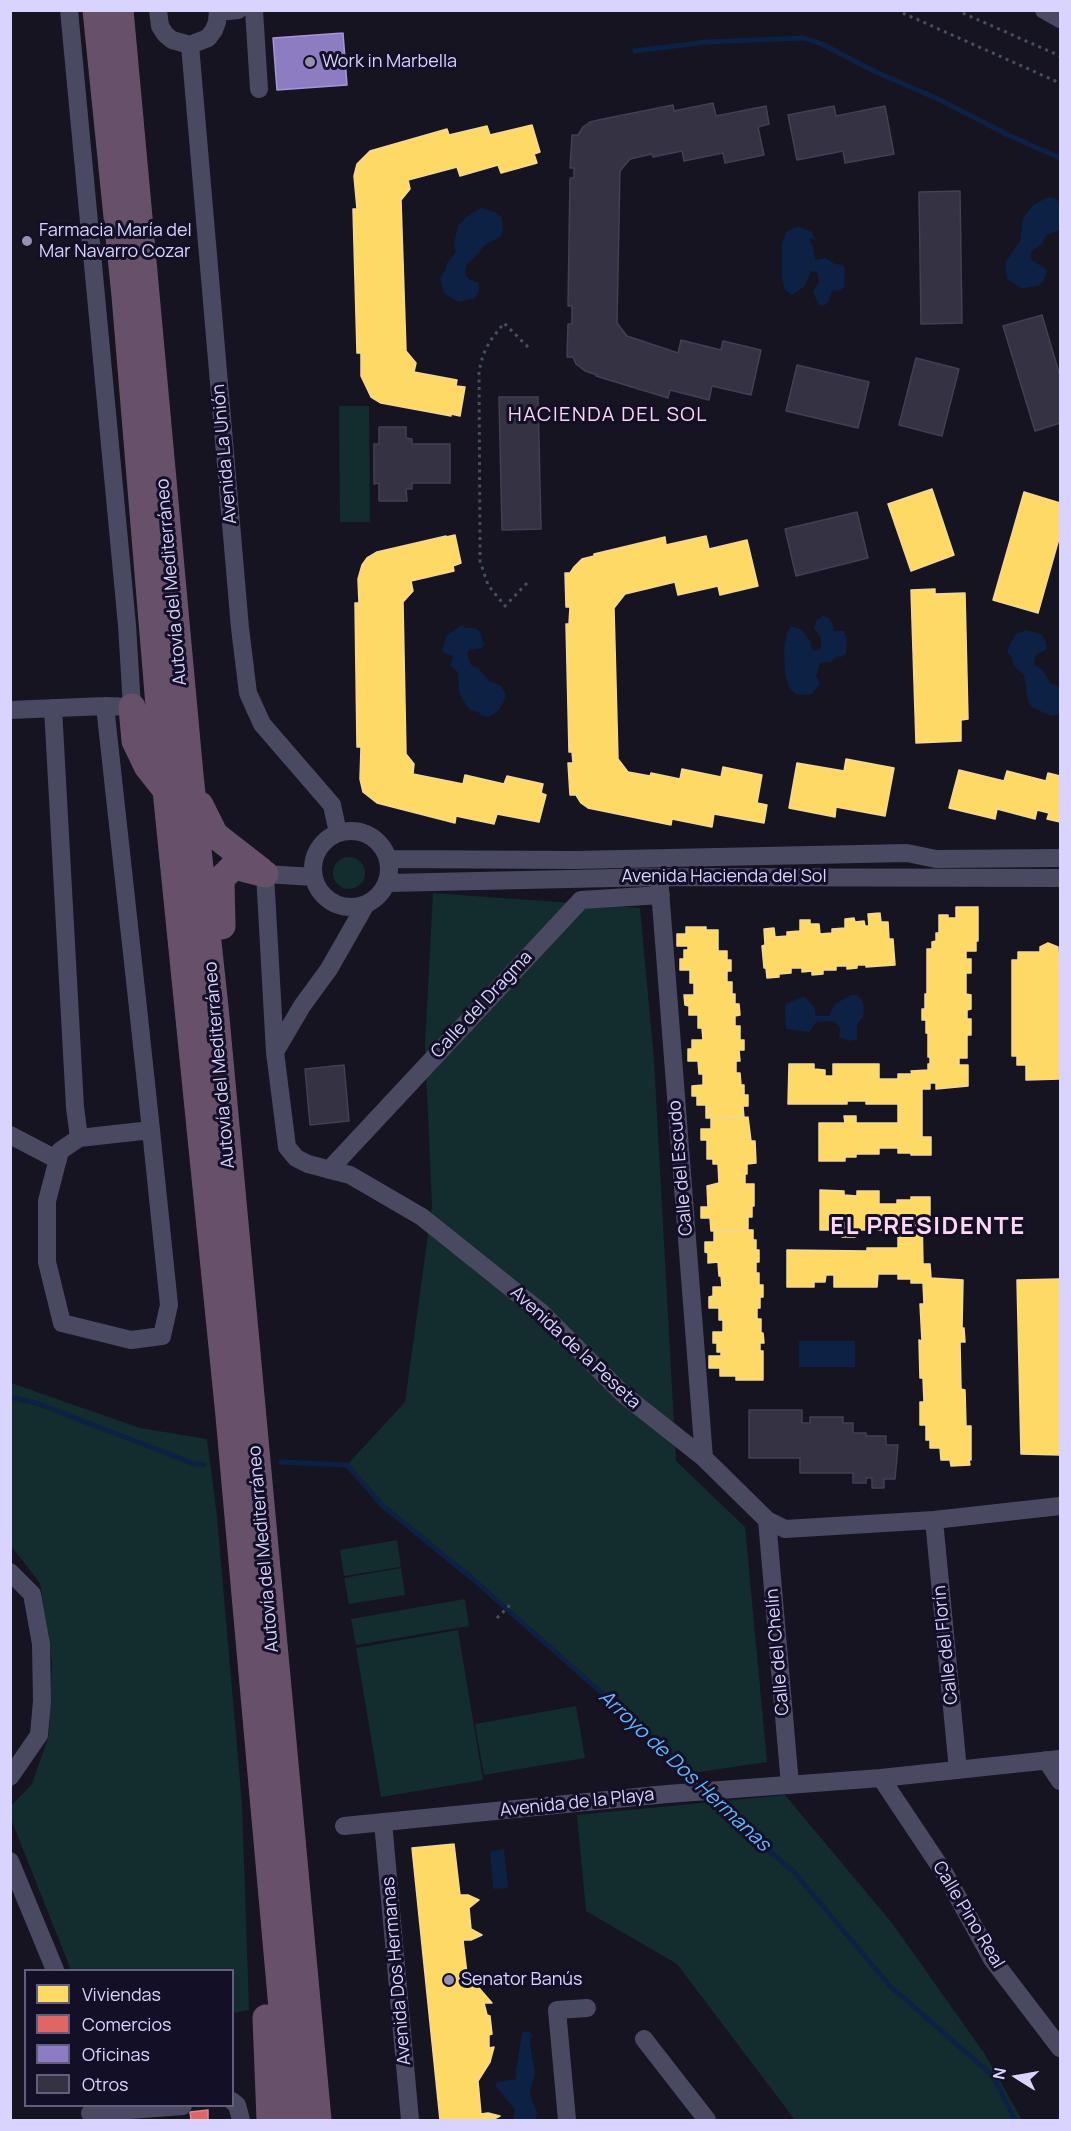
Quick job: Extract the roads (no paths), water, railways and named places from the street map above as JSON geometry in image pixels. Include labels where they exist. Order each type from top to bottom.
[{"type":"highway","name":"Autovía del Mediterráneo","points":[[96,10],[125,296],[166,790],[226,1392],[292,2121]]},
{"type":"highway","name":"Autovía del Mediterráneo","points":[[120,10],[318,2121]]},
{"type":"highway","points":[[132,707],[135,741],[147,766],[166,790]]},
{"type":"highway","points":[[190,775],[201,807],[215,835],[265,874]]},
{"type":"highway","points":[[215,1007],[222,935],[221,879],[234,866],[265,874]]},
{"type":"highway","points":[[270,2121],[265,1992],[274,1922]]},
{"type":"street","points":[[10,710],[132,707],[127,625],[69,10]]},
{"type":"street","points":[[158,10],[160,26],[165,34],[181,44],[190,45],[208,38],[214,30],[218,11],[238,10]]},
{"type":"street","points":[[254,10],[259,89]]},
{"type":"street","points":[[1044,10],[1060,19]]},
{"type":"street","name":"Avenida La Unión","points":[[190,45],[240,628],[248,693],[262,724],[332,805],[338,834]]},
{"type":"street","points":[[105,706],[151,1130],[169,1305],[162,1336],[131,1340],[62,1323],[47,1262],[46,1202],[60,1151],[79,1137],[151,1130]]},
{"type":"street","points":[[53,708],[74,1095],[79,1137]]},
{"type":"street","points":[[275,1052],[302,1006],[329,969],[366,904],[382,891],[387,883],[388,859],[384,850],[369,835],[348,831],[338,834],[321,846],[314,865],[314,877],[318,887],[334,903],[356,907],[366,904]]},
{"type":"street","name":"Avenida Hacienda del Sol","points":[[388,859],[575,860],[907,854],[936,859],[1060,858]]},
{"type":"street","points":[[265,874],[314,877]]},
{"type":"street","name":"Avenida de la Peseta","points":[[265,874],[275,1052],[287,1147],[296,1158],[308,1164],[350,1175],[422,1217],[542,1313],[623,1394],[704,1458],[767,1520],[785,1528],[934,1520],[1060,1506]]},
{"type":"street","name":"Avenida Hacienda del Sol","points":[[387,883],[660,886],[1060,878]]},
{"type":"street","name":"Calle del Dragma","points":[[329,1170],[581,900],[660,886]]},
{"type":"street","name":"Calle del Escudo","points":[[660,886],[671,1053],[704,1458]]},
{"type":"street","points":[[10,1135],[58,1160]]},
{"type":"street","name":"Calle del Chelín","points":[[767,1520],[790,1785]]},
{"type":"street","name":"Calle del Florín","points":[[934,1520],[958,1770]]},
{"type":"street","points":[[10,1572],[32,1594],[41,1644],[42,1701],[39,1735],[10,1777]]},
{"type":"street","points":[[1053,1759],[1060,1781]]},
{"type":"street","name":"Avenida de la Playa","points":[[344,1826],[667,1794],[881,1778],[1053,1759]]},
{"type":"street","name":"Calle Pino Real","points":[[881,1778],[945,1874],[992,1959],[1060,2048]]},
{"type":"street","name":"Avenida Dos Hermanas","points":[[383,1822],[410,2121]]},
{"type":"street","points":[[10,1861],[54,1969]]},
{"type":"street","points":[[567,2121],[557,2010],[587,2008]]},
{"type":"street","points":[[644,2039],[707,2121]]},
{"type":"street","points":[[234,2103],[237,2105],[241,2121]]},
{"type":"street","points":[[90,2113],[170,2107]]},
{"type":"water","points":[[1048,197],[1055,198],[1060,203],[1060,230],[1046,236],[1042,244],[1030,255],[1032,260],[1047,270],[1044,281],[1038,286],[1023,289],[1007,279],[1005,263],[1020,241],[1023,218],[1033,205]]},
{"type":"water","points":[[481,208],[495,212],[502,218],[503,232],[500,237],[485,245],[466,265],[465,274],[469,279],[479,283],[479,291],[475,298],[458,302],[444,293],[440,278],[447,263],[456,252],[454,243],[458,226],[466,217]]},
{"type":"water","points":[[800,227],[812,232],[816,241],[809,239],[815,260],[825,258],[835,264],[843,265],[845,269],[844,287],[839,291],[832,290],[829,301],[825,305],[820,306],[813,291],[819,281],[817,272],[811,271],[805,286],[792,295],[785,290],[782,278],[782,245],[786,232]]},
{"type":"water","points":[[823,616],[828,617],[834,631],[844,631],[847,639],[846,654],[841,657],[837,656],[831,662],[820,663],[816,676],[820,683],[812,694],[796,694],[789,687],[785,675],[784,651],[787,633],[791,626],[802,630],[811,642],[812,650],[816,651],[821,648],[821,638],[814,628],[817,620]]},
{"type":"water","points":[[462,625],[466,628],[475,628],[480,632],[484,644],[482,648],[469,650],[467,655],[471,665],[478,668],[489,681],[500,685],[505,693],[499,710],[489,717],[470,710],[466,705],[459,693],[458,672],[450,665],[453,658],[442,652],[446,636]]},
{"type":"water","points":[[1026,630],[1041,634],[1045,640],[1047,649],[1036,655],[1034,662],[1043,670],[1050,683],[1060,687],[1060,714],[1051,716],[1032,707],[1028,701],[1024,675],[1014,666],[1007,652],[1016,634]]},
{"type":"water","points":[[851,995],[857,995],[864,1007],[863,1017],[857,1025],[857,1039],[850,1041],[839,1037],[840,1029],[832,1021],[816,1022],[809,1032],[786,1029],[786,1004],[805,997],[815,1008],[815,1014],[829,1016],[835,1004]]},
{"type":"water","points":[[799,1341],[855,1341],[855,1367],[799,1367]]},
{"type":"water","points":[[504,1849],[508,1888],[493,1889],[490,1851]]},
{"type":"water","points":[[528,2031],[532,2035],[530,2044],[535,2075],[530,2090],[537,2113],[535,2120],[513,2120],[515,2110],[495,2085],[497,2082],[516,2079],[522,2033]]},
{"type":"waterway","points":[[635,51],[706,42],[804,38],[822,44],[874,71],[1060,158]]},
{"type":"waterway","name":"Arroyo de Dos Hermanas","points":[[10,1397],[36,1403],[192,1463],[204,1465]]},
{"type":"waterway","name":"Arroyo de Dos Hermanas","points":[[281,1462],[347,1465],[383,1506],[473,1579],[692,1773],[703,1787]]},
{"type":"waterway","name":"Arroyo de Dos Hermanas","points":[[709,1795],[721,1810],[794,1872],[890,1986],[993,2076],[1015,2120]]},
{"type":"place","name":"Work in Marbella","points":[[310,62]]},
{"type":"place","name":"Farmacia María del Mar Navarro Cozar","points":[[27,241]]},
{"type":"place","name":"Senator Banús","points":[[449,1980]]},
{"type":"district","name":"HACIENDA DEL SOL","points":[[608,415]]},
{"type":"district","name":"EL PRESIDENTE","points":[[928,1227]]}]
